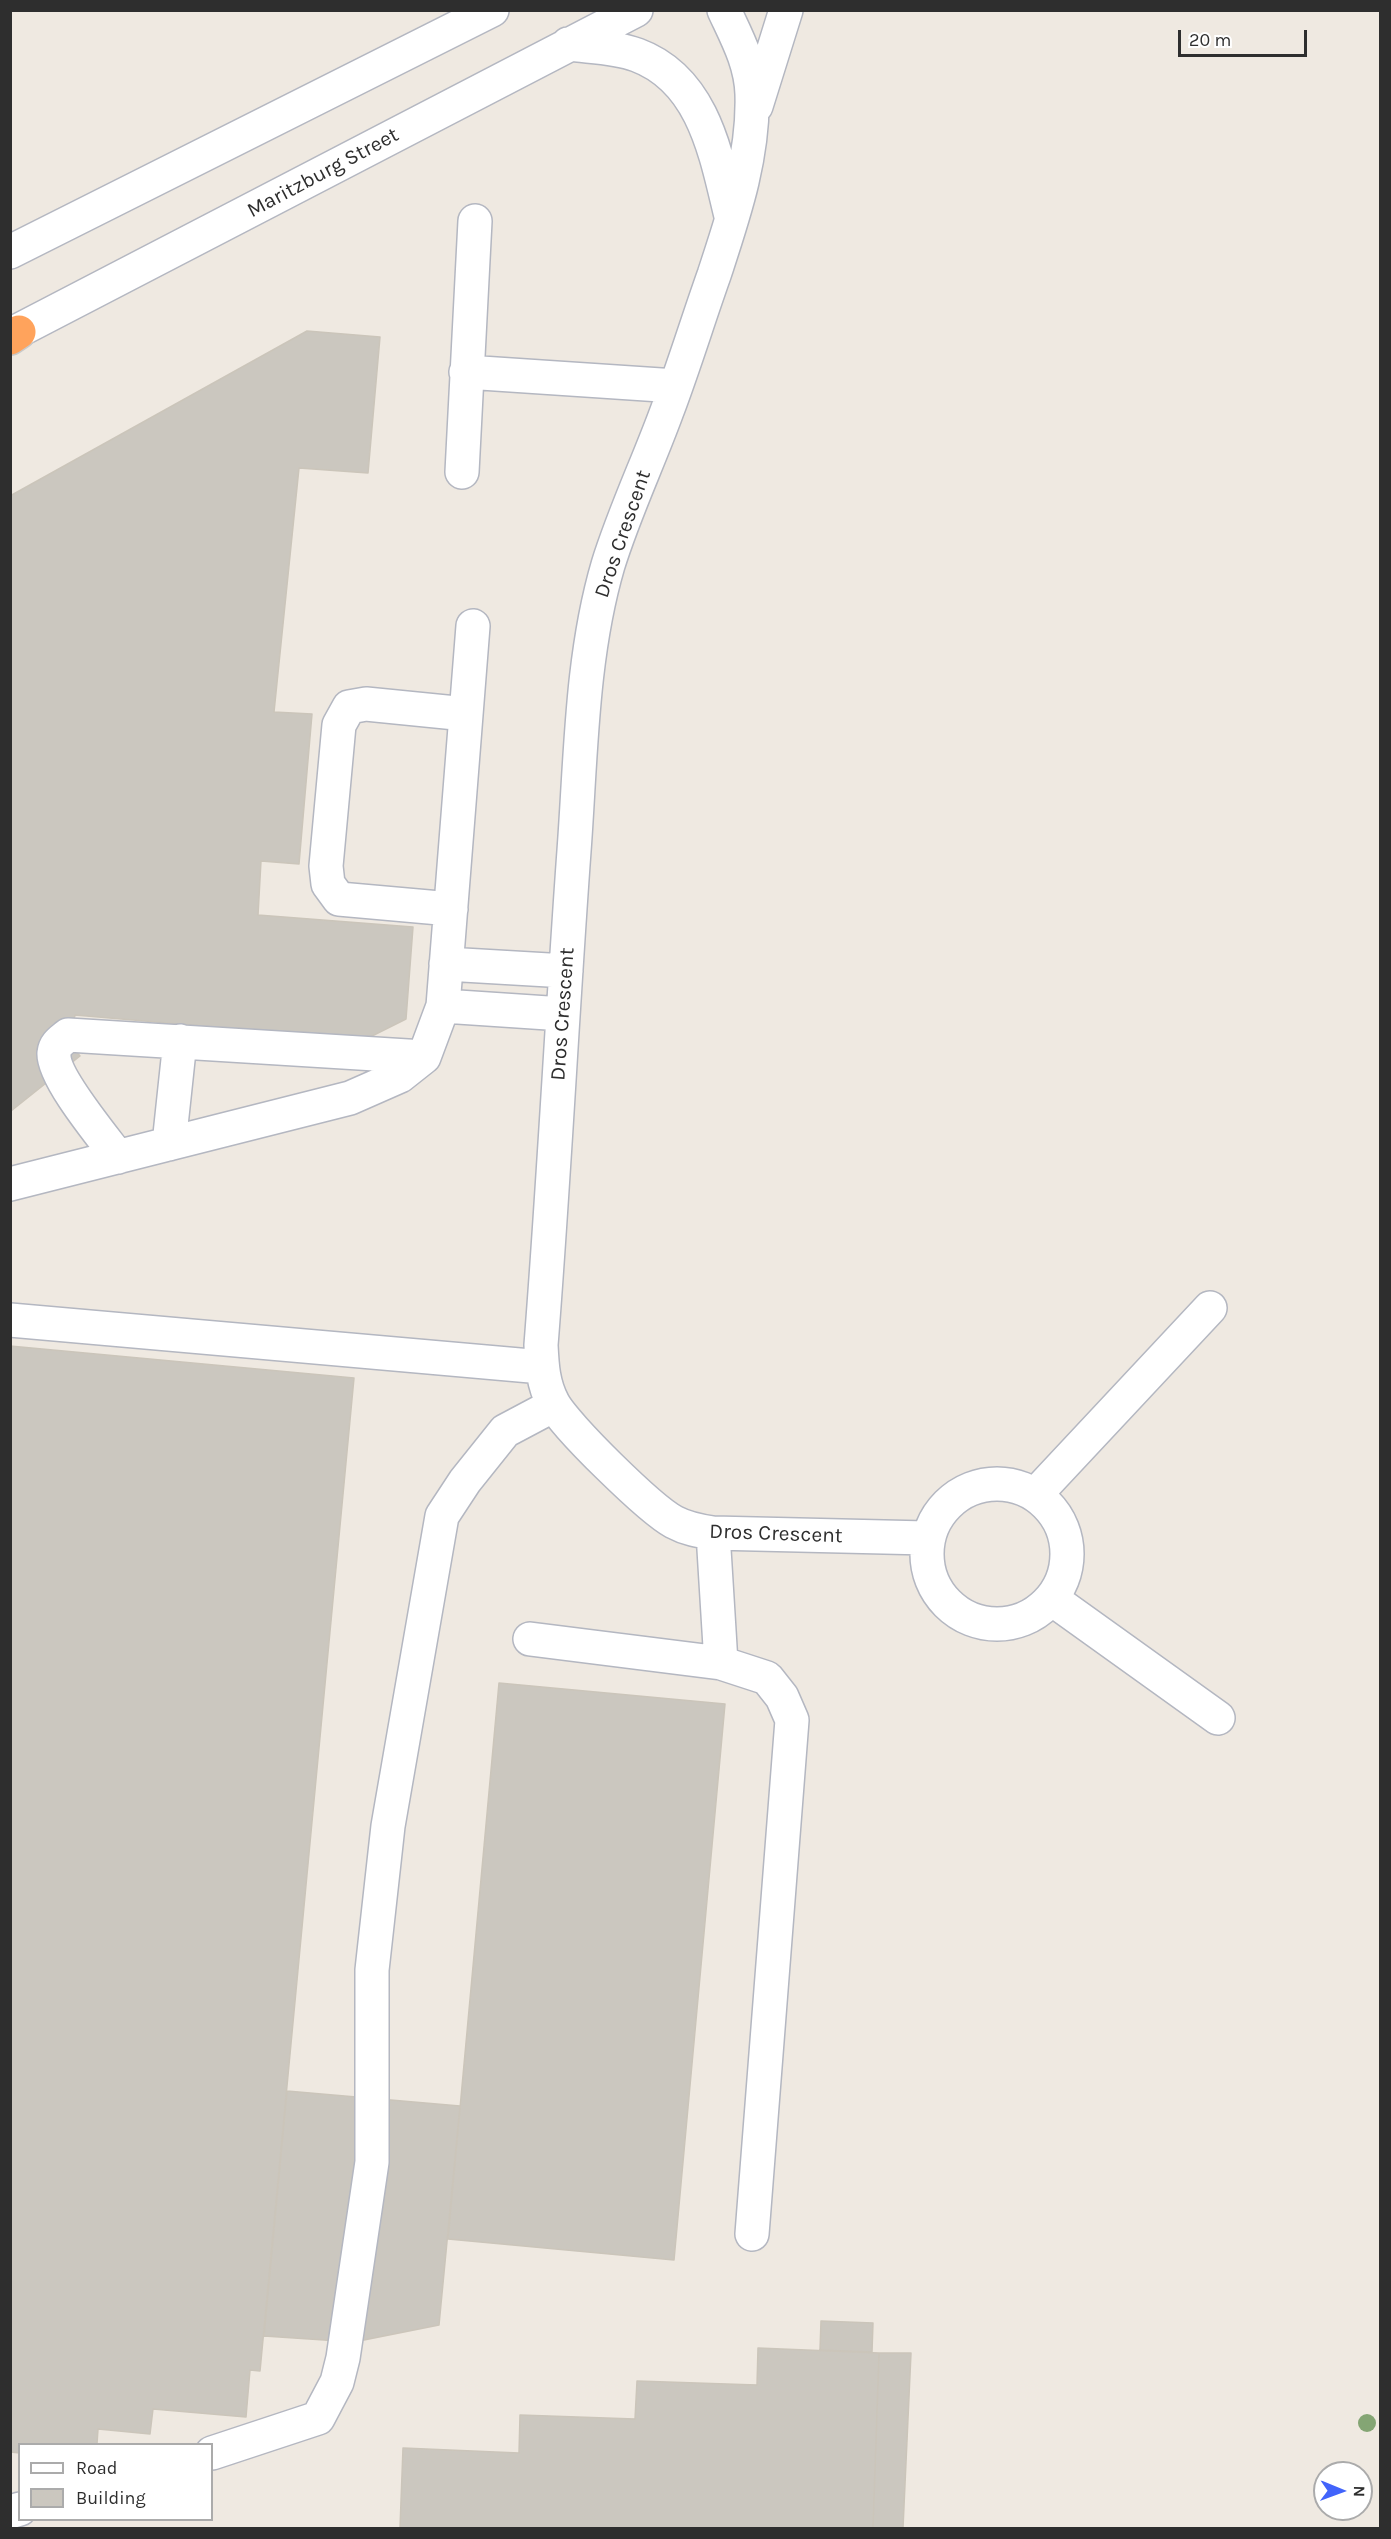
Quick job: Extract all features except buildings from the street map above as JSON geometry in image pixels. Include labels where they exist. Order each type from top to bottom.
[{"type":"street","points":[[412,51],[457,10]]},
{"type":"street","points":[[10,252],[492,10]]},
{"type":"street","name":"Maritzburg Street","points":[[13,335],[636,10]]},
{"type":"street","name":"Dros Crescent","points":[[724,10],[744,50],[750,73],[752,120],[747,159],[732,221],[676,386],[609,563],[598,603],[583,732],[541,1345],[542,1367],[545,1386],[554,1405],[571,1428],[662,1514],[687,1528],[713,1533],[927,1538]]},
{"type":"street","name":"Dros Crescent","points":[[752,120],[786,10]]},
{"type":"street","points":[[568,44],[636,55],[655,64],[675,80],[692,100],[707,127],[732,221]]},
{"type":"street","points":[[462,472],[475,221]]},
{"type":"street","points":[[466,372],[676,386]]},
{"type":"street","points":[[10,1184],[350,1098],[400,1076],[424,1057],[443,1006],[473,626]]},
{"type":"street","points":[[451,909],[339,898],[328,884],[326,866],[339,725],[349,707],[366,704],[466,714]]},
{"type":"street","points":[[446,964],[566,971]]},
{"type":"street","points":[[443,1006],[563,1014]]},
{"type":"street","points":[[118,1157],[62,1078],[54,1055],[57,1043],[68,1035],[424,1057]]},
{"type":"street","points":[[169,1144],[180,1041]]},
{"type":"street","points":[[1036,1494],[1210,1308]]},
{"type":"street","points":[[10,1320],[542,1367]]},
{"type":"street","points":[[213,2453],[318,2418],[337,2382],[343,2358],[372,2162],[372,1970],[388,1826],[442,1516],[465,1481],[505,1431],[554,1405]]},
{"type":"street","points":[[1004,1482],[1036,1494],[1056,1515],[1067,1543],[1065,1572],[1052,1599],[1028,1618],[997,1626],[966,1619],[941,1599],[927,1570],[927,1538],[943,1508],[970,1488],[1004,1482]]},
{"type":"street","points":[[713,1533],[721,1663]]},
{"type":"street","points":[[1052,1599],[1218,1718]]},
{"type":"street","points":[[530,1639],[721,1663],[767,1677],[782,1697],[792,1720],[752,2234]]}]
